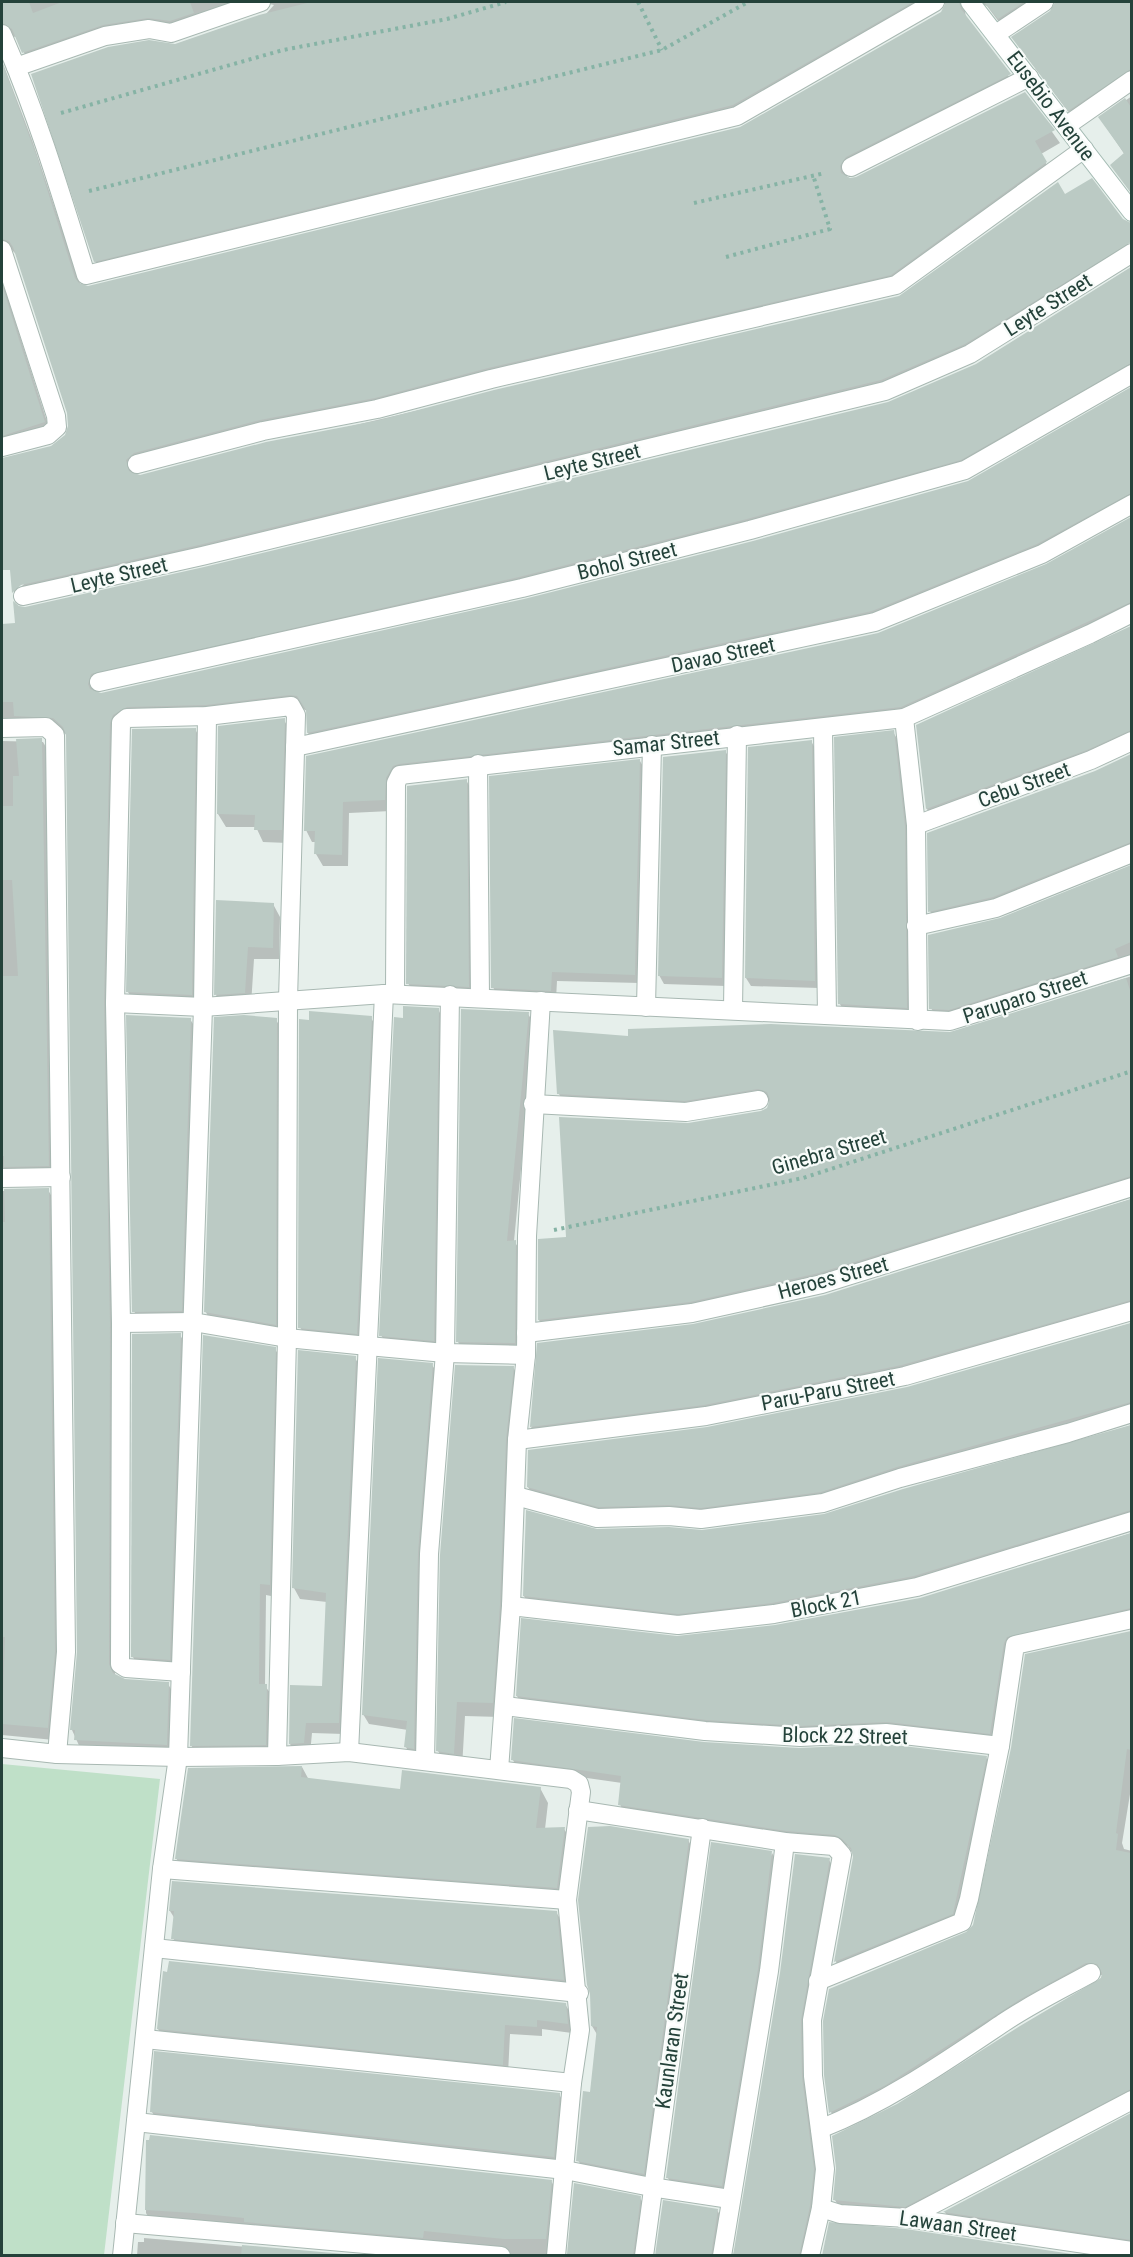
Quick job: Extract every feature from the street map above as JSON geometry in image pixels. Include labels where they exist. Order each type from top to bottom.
[{"type":"street","points":[[16,67],[105,36],[149,29],[171,33],[261,2]]},
{"type":"street","points":[[2,34],[62,197],[86,275],[737,116],[935,2]]},
{"type":"street","name":"Eusebio Avenue","points":[[970,2],[1131,212]]},
{"type":"street","points":[[996,34],[1044,2]]},
{"type":"street","points":[[851,167],[1029,77]]},
{"type":"street","points":[[1066,126],[1131,80]]},
{"type":"street","points":[[137,464],[263,431],[377,409],[896,285],[1084,149]]},
{"type":"street","points":[[2,250],[56,416],[57,427],[48,435],[2,447]]},
{"type":"street","name":"Leyte Street","points":[[23,596],[201,556],[885,391],[970,354],[1131,253]]},
{"type":"street","name":"Bohol Street","points":[[99,682],[522,588],[762,527],[965,470],[1131,374]]},
{"type":"street","name":"Davao Street","points":[[295,747],[875,622],[1042,554],[1131,504]]},
{"type":"street","name":"Samar Street","points":[[390,994],[396,778],[400,775],[478,764],[737,735],[823,729],[904,718],[1131,613]]},
{"type":"street","points":[[181,1672],[126,1668],[120,1664],[121,1323],[115,1003],[122,723],[128,718],[207,716],[291,706],[296,715],[288,1000],[287,1338],[277,1756]]},
{"type":"street","points":[[122,2256],[162,1869],[178,1757],[203,1007],[207,716]]},
{"type":"street","points":[[904,718],[916,825],[918,1021]]},
{"type":"street","points":[[2,728],[46,727],[55,735],[66,1652],[57,1754]]},
{"type":"street","points":[[823,729],[828,1015]]},
{"type":"street","points":[[733,1009],[737,735]]},
{"type":"street","name":"Cebu Street","points":[[916,825],[1091,760],[1131,741]]},
{"type":"street","points":[[646,1007],[652,745]]},
{"type":"street","points":[[478,764],[480,998]]},
{"type":"street","points":[[916,926],[996,908],[1131,853]]},
{"type":"street","name":"Paruparo Street","points":[[115,1003],[203,1007],[390,994],[450,995],[646,1007],[733,1009],[950,1021],[1131,964]]},
{"type":"street","points":[[349,1752],[368,1346],[390,994]]},
{"type":"street","points":[[426,1760],[429,1554],[435,1449],[445,1353],[450,995]]},
{"type":"street","points":[[499,1770],[511,1606],[517,1440],[526,1355],[527,1236],[533,1104],[541,1001]]},
{"type":"street","points":[[533,1104],[686,1112],[759,1100]]},
{"type":"street","points":[[2,1178],[61,1177]]},
{"type":"street","name":"Heroes Street","points":[[526,1333],[692,1313],[822,1284],[1131,1187]]},
{"type":"street","name":"Paru-Paru Street","points":[[517,1440],[706,1416],[904,1376],[1131,1311]]},
{"type":"street","points":[[121,1323],[193,1322],[287,1338],[445,1353],[526,1355]]},
{"type":"street","points":[[516,1496],[597,1518],[669,1516],[701,1520],[823,1503],[900,1478],[1068,1433],[1131,1413]]},
{"type":"street","name":"Block 21","points":[[511,1606],[678,1626],[774,1614],[917,1587],[1131,1521]]},
{"type":"street","points":[[818,1981],[962,1922],[969,1899],[1000,1746],[1015,1645],[1131,1619]]},
{"type":"street","name":"Block 22 Street","points":[[505,1706],[705,1731],[800,1737],[886,1733],[1000,1746]]},
{"type":"street","points":[[2,1748],[57,1754],[178,1757],[277,1756],[349,1752],[571,1779],[579,1784],[581,1792],[567,1900],[579,1992],[580,2030],[572,2083],[556,2256]]},
{"type":"street","points":[[578,1810],[785,1842],[834,1846],[839,1849],[842,1855],[818,1981],[813,2032],[813,2076],[825,2169],[810,2256]]},
{"type":"street","name":"Kaunlaran Street","points":[[644,2256],[651,2187],[702,1828]]},
{"type":"street","points":[[722,2256],[730,2199],[745,2126],[785,1842]]},
{"type":"street","points":[[162,1869],[567,1900]]},
{"type":"street","points":[[154,1948],[579,1992]]},
{"type":"street","points":[[820,2129],[855,2115],[975,2044],[1004,2022],[1091,1973]]},
{"type":"street","points":[[145,2039],[572,2083]]},
{"type":"street","points":[[907,2218],[1131,2100]]},
{"type":"street","points":[[136,2122],[565,2170],[651,2187],[730,2199]]},
{"type":"street","name":"Lawaan Street","points":[[820,2208],[840,2214],[907,2218],[1131,2252]]},
{"type":"street","points":[[125,2223],[501,2256]]},
{"type":"path","points":[[34,121],[283,50],[447,19],[506,2]]},
{"type":"path","points":[[638,2],[662,51]]},
{"type":"path","points":[[62,197],[662,51],[748,2]]},
{"type":"path","points":[[694,203],[851,167]]},
{"type":"path","points":[[726,257],[830,230],[813,175]]},
{"type":"path","name":"Ginebra Street","points":[[527,1236],[803,1178],[1131,1071]]},
{"type":"green space","points":[[2,1764],[160,1779],[104,2255],[2,2255]]},
{"type":"building","points":[[2,2],[29,2],[33,13],[62,2],[190,2],[194,13],[170,21],[148,18],[103,25],[22,53],[12,29],[2,23]]},
{"type":"building","points":[[311,2],[913,2],[733,105],[94,262],[31,74],[108,47],[149,40],[175,44],[259,15]]},
{"type":"building","points":[[946,2],[959,2],[961,9],[1011,74],[846,157],[840,166],[841,173],[850,178],[856,177],[1025,92],[1055,130],[1035,141],[1047,162],[891,275],[488,368],[375,398],[260,420],[134,453],[126,460],[129,471],[140,475],[266,442],[380,420],[494,390],[899,296],[1058,182],[1065,194],[1092,178],[1123,219],[1131,223],[1131,242],[965,344],[881,380],[199,545],[21,585],[12,593],[10,570],[2,570],[2,458],[51,446],[65,435],[68,426],[67,413],[13,247],[9,241],[2,239],[2,62],[37,157],[75,278],[79,283],[88,286],[740,127],[941,12]]},
{"type":"building","points":[[984,2],[1024,2],[998,19]]},
{"type":"building","points":[[1055,2],[1131,2],[1131,69],[1068,111],[1011,37],[1050,11]]},
{"type":"building","points":[[1125,98],[1131,107],[1131,193],[1110,165],[1124,153],[1098,117]]},
{"type":"building","points":[[1131,267],[1131,363],[961,460],[747,519],[519,577],[91,674],[88,684],[90,689],[101,693],[524,599],[753,541],[968,481],[1131,387],[1131,493],[1037,544],[872,611],[307,733],[306,710],[297,696],[290,695],[206,705],[127,707],[113,715],[110,723],[104,1003],[110,1323],[109,1664],[113,1673],[125,1679],[169,1682],[167,1745],[74,1740],[75,1730],[70,1730],[77,1652],[66,735],[63,727],[53,718],[14,716],[13,702],[2,702],[2,624],[15,623],[13,601],[25,607],[204,567],[888,402],[976,364]]},
{"type":"building","points":[[2,285],[45,422],[2,436]]},
{"type":"building","points":[[1131,517],[1131,602],[901,707],[399,764],[393,766],[386,778],[385,800],[343,802],[342,855],[314,854],[315,831],[304,831],[306,756],[878,633],[1046,564]]},
{"type":"building","points":[[1131,626],[1131,730],[1087,750],[926,809],[916,725]]},
{"type":"building","points":[[285,718],[282,830],[254,830],[255,815],[217,814],[218,726]]},
{"type":"building","points":[[196,728],[192,995],[126,992],[132,729]]},
{"type":"building","points":[[894,730],[905,826],[907,1008],[838,1004],[834,737]]},
{"type":"building","points":[[42,738],[49,1166],[4,1167],[4,1156],[2,1156],[2,976],[18,976],[12,880],[2,880],[2,806],[13,806],[13,776],[19,776],[16,739]]},
{"type":"building","points":[[812,740],[815,981],[745,978],[748,747]]},
{"type":"building","points":[[726,750],[722,978],[658,976],[663,757]]},
{"type":"building","points":[[1131,754],[1131,842],[993,897],[928,912],[927,833],[1095,771]]},
{"type":"building","points":[[640,759],[635,975],[552,972],[551,991],[491,988],[489,776]]},
{"type":"building","points":[[467,779],[469,987],[406,984],[407,786]]},
{"type":"building","points":[[1131,865],[1131,942],[1115,949],[1118,957],[949,1010],[929,1009],[928,935],[1000,918]]},
{"type":"building","points":[[216,900],[274,903],[273,948],[248,947],[245,993],[214,995]]},
{"type":"building","points":[[1126,978],[1131,993],[1131,1176],[819,1273],[690,1302],[538,1320],[538,1239],[566,1237],[559,1117],[688,1123],[761,1111],[767,1108],[770,1099],[767,1092],[758,1089],[685,1101],[557,1094],[553,1030],[628,1036],[628,1029],[771,1024],[950,1032]]},
{"type":"building","points":[[403,1006],[439,1008],[434,1341],[379,1336],[394,1017],[403,1018]]},
{"type":"building","points":[[461,1009],[529,1012],[507,1241],[516,1240],[515,1343],[456,1342]]},
{"type":"building","points":[[309,1011],[372,1016],[357,1334],[298,1328],[299,1019],[309,1020]]},
{"type":"building","points":[[126,1015],[191,1018],[182,1311],[132,1312]]},
{"type":"building","points":[[244,1015],[277,1018],[276,1325],[204,1312],[214,1017]]},
{"type":"building","points":[[49,1188],[55,1652],[48,1728],[2,1724],[5,1637],[2,1637],[2,1222],[5,1222],[4,1189]]},
{"type":"building","points":[[1131,1199],[1131,1300],[902,1365],[704,1405],[530,1427],[537,1343],[693,1324],[825,1295]]},
{"type":"building","points":[[1131,1323],[1131,1402],[897,1467],[821,1492],[701,1508],[669,1505],[598,1507],[527,1487],[528,1450],[707,1427],[907,1387]]},
{"type":"building","points":[[181,1333],[170,1660],[131,1657],[132,1334]]},
{"type":"building","points":[[203,1335],[276,1347],[270,1585],[260,1584],[259,1684],[267,1684],[266,1745],[190,1746]]},
{"type":"building","points":[[298,1350],[356,1356],[339,1723],[306,1723],[304,1743],[289,1744],[290,1685],[322,1686],[326,1593],[292,1588]]},
{"type":"building","points":[[378,1358],[433,1363],[418,1553],[414,1749],[404,1747],[407,1721],[362,1715]]},
{"type":"building","points":[[455,1365],[514,1366],[506,1440],[500,1605],[493,1703],[457,1702],[454,1754],[436,1751],[440,1555]]},
{"type":"building","points":[[1131,1425],[1131,1510],[914,1576],[772,1603],[678,1614],[523,1596],[526,1510],[597,1529],[669,1527],[702,1530],[824,1514],[903,1489]]},
{"type":"building","points":[[1131,1533],[1131,1608],[1007,1637],[1004,1643],[990,1734],[887,1722],[800,1726],[706,1720],[516,1696],[521,1618],[677,1636],[775,1625],[920,1598]]},
{"type":"building","points":[[1131,1631],[1131,1750],[1127,1749],[1116,1833],[1118,1834],[1116,1850],[1131,1853],[1131,2089],[905,2207],[833,2200],[836,2168],[832,2136],[897,2104],[1101,1978],[1102,1973],[1097,1964],[1086,1963],[1019,2000],[886,2085],[829,2113],[824,2075],[823,2021],[829,1989],[966,1932],[973,1925],[1011,1748],[1025,1654]]},
{"type":"building","points":[[514,1718],[704,1742],[799,1748],[886,1744],[987,1756],[953,1914],[834,1962],[853,1857],[851,1848],[842,1839],[835,1835],[786,1831],[618,1805],[621,1776],[511,1760]]},
{"type":"building","points":[[302,1766],[301,1777],[400,1789],[402,1770],[541,1787],[536,1828],[565,1827],[557,1888],[175,1859],[188,1768]]},
{"type":"building","points":[[610,1826],[689,1839],[644,2174],[576,2161],[583,2091],[590,2092],[597,2027],[591,2026],[590,1994],[587,1985],[578,1900],[588,1827]]},
{"type":"building","points":[[711,1842],[772,1851],[758,1969],[722,2186],[666,2178]]},
{"type":"building","points":[[795,1854],[830,1858],[801,2020],[802,2077],[814,2169],[810,2206],[799,2256],[733,2256],[780,1973]]},
{"type":"building","points":[[172,1881],[557,1911],[564,1980],[171,1939],[174,1911],[169,1911]]},
{"type":"building","points":[[169,1961],[566,2003],[568,2024],[537,2020],[537,2027],[505,2025],[503,2065],[157,2029],[163,1971],[167,1972]]},
{"type":"building","points":[[154,2051],[560,2093],[554,2157],[150,2112]]},
{"type":"building","points":[[1131,2113],[1131,2240],[943,2212]]},
{"type":"building","points":[[150,2135],[552,2180],[546,2239],[504,2239],[424,2231],[423,2238],[244,2222],[244,2218],[145,2210],[146,2140],[149,2140]]},
{"type":"building","points":[[574,2183],[641,2196],[633,2256],[567,2254]]},
{"type":"building","points":[[663,2200],[718,2209],[711,2256],[655,2256]]},
{"type":"building","points":[[829,2222],[906,2229],[1085,2256],[822,2256]]},
{"type":"building","points":[[242,2245],[367,2256],[241,2256]]}]
